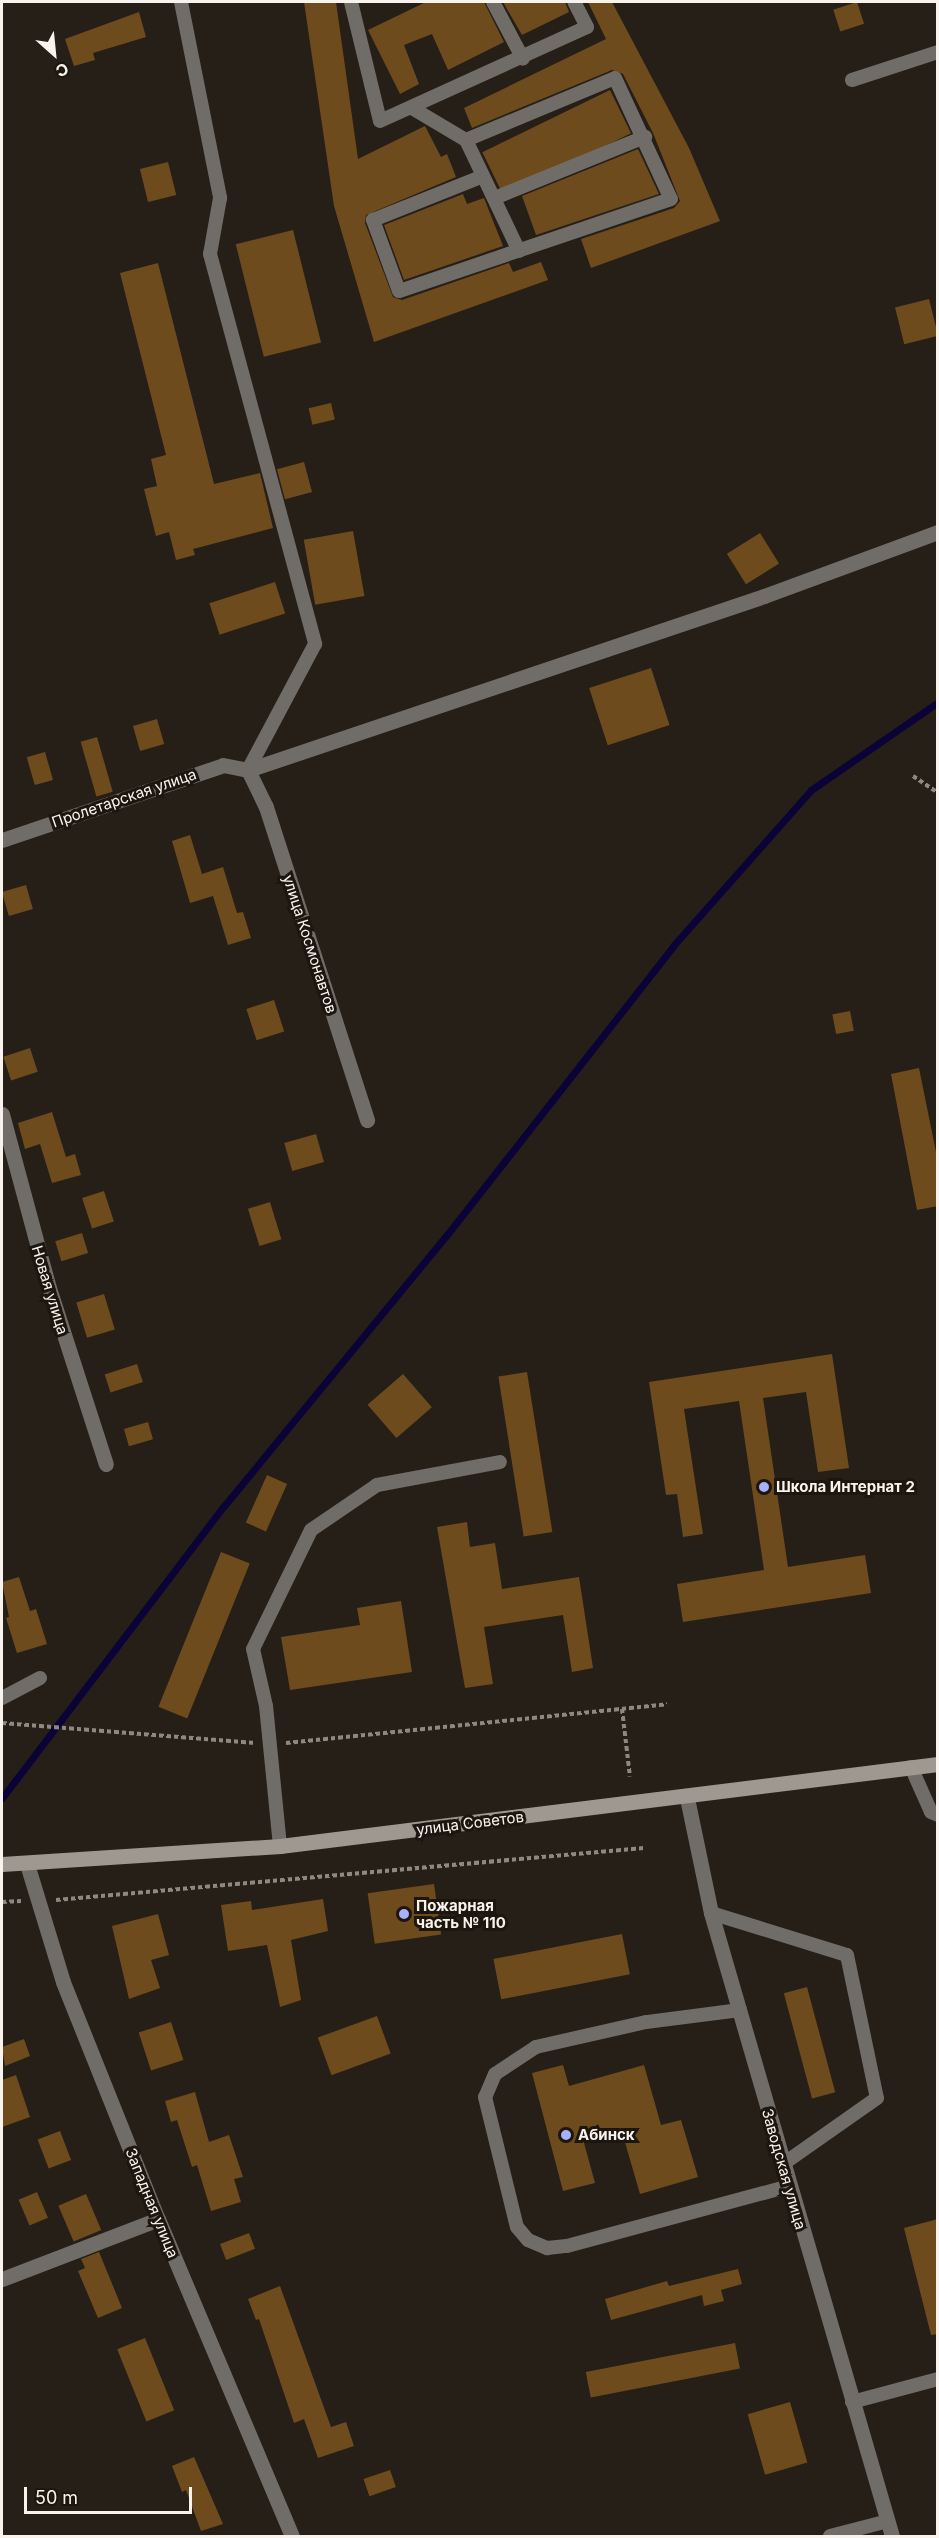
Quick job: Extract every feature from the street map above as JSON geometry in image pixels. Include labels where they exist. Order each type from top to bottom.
[{"type":"main road","name":"улица Советов","points":[[2,1864],[280,1846],[687,1798],[938,1764]]},
{"type":"street","points":[[248,770],[753,600],[938,532]]},
{"type":"street","name":"Пролетарская улица","points":[[2,840],[223,765],[248,770]]},
{"type":"street","name":"улица Космонавтов","points":[[248,770],[266,807],[367,1120]]},
{"type":"street","name":"Новая улица","points":[[2,1114],[49,1288],[106,1464]]},
{"type":"street","name":"Заводская улица","points":[[687,1798],[711,1913],[890,2529]]},
{"type":"street","name":"Западная улица","points":[[27,1864],[63,1982],[158,2219],[292,2536]]},
{"type":"street","points":[[2,2279],[158,2219]]},
{"type":"lane","points":[[181,2],[220,198],[210,254],[315,644],[248,770]]},
{"type":"lane","points":[[351,2],[380,121],[587,27],[574,2]]},
{"type":"lane","points":[[493,2],[523,58]]},
{"type":"lane","points":[[852,80],[938,52]]},
{"type":"lane","points":[[466,140],[615,78],[645,137],[671,199],[399,291],[373,220],[481,177]]},
{"type":"lane","points":[[412,108],[466,140],[481,177],[497,197],[519,251]]},
{"type":"lane","points":[[497,197],[645,137]]},
{"type":"lane","points":[[280,1846],[266,1706],[253,1649],[311,1530],[377,1485],[500,1462]]},
{"type":"lane","points":[[2,1698],[40,1678]]},
{"type":"lane","points":[[911,1767],[931,1812],[938,1815]]},
{"type":"lane","points":[[711,1913],[847,1954],[877,2098],[783,2164]]},
{"type":"lane","points":[[740,2010],[645,2022],[536,2047],[495,2074],[485,2097],[517,2227],[528,2240],[547,2248],[567,2246],[789,2186]]},
{"type":"lane","points":[[852,2402],[938,2379]]},
{"type":"lane","points":[[830,2536],[890,2529]]},
{"type":"path","points":[[914,776],[938,793]]},
{"type":"path","points":[[2,1723],[270,1744],[667,1704]]},
{"type":"path","points":[[622,1709],[630,1777]]},
{"type":"path","points":[[2,1902],[39,1901],[644,1848]]},
{"type":"building","points":[[304,2],[336,2],[358,159],[425,126],[441,157],[447,154],[456,177],[366,215],[365,223],[393,297],[402,300],[509,263],[513,272],[541,262],[548,280],[374,342],[334,206]]},
{"type":"building","points":[[426,2],[484,2],[504,42],[448,70],[432,34],[404,45],[419,84],[400,94],[368,30]]},
{"type":"building","points":[[503,2],[565,2],[569,12],[522,35]]},
{"type":"building","points":[[588,2],[612,2],[689,148],[720,221],[591,268],[581,239],[674,208],[680,201],[653,133],[623,74],[612,70],[472,128],[464,108],[606,39]]},
{"type":"building","points":[[857,2],[864,24],[840,32],[833,10]]},
{"type":"building","points":[[139,12],[146,37],[93,53],[95,60],[74,66],[65,39]]},
{"type":"building","points":[[610,90],[631,133],[503,195],[482,152]]},
{"type":"building","points":[[638,149],[659,194],[536,235],[522,196]]},
{"type":"building","points":[[168,162],[176,195],[148,202],[140,169]]},
{"type":"building","points":[[463,194],[467,204],[484,198],[503,246],[404,280],[384,225]]},
{"type":"building","points":[[293,230],[321,343],[264,357],[236,244]]},
{"type":"building","points":[[158,263],[214,484],[260,473],[273,528],[193,549],[195,555],[176,560],[169,532],[156,536],[144,489],[157,486],[151,459],[166,455],[120,273]]},
{"type":"building","points":[[929,299],[938,336],[904,344],[895,307]]},
{"type":"building","points":[[331,403],[335,420],[312,425],[309,408]]},
{"type":"building","points":[[304,462],[312,492],[285,499],[277,469]]},
{"type":"building","points":[[353,531],[364,596],[315,605],[304,540]]},
{"type":"building","points":[[760,533],[779,564],[746,584],[727,554]]},
{"type":"building","points":[[275,582],[285,613],[220,635],[209,603]]},
{"type":"building","points":[[651,668],[670,725],[608,745],[589,688]]},
{"type":"building","points":[[157,719],[164,744],[140,751],[133,726]]},
{"type":"building","points":[[97,737],[113,792],[96,796],[81,742]]},
{"type":"building","points":[[45,752],[53,780],[35,785],[27,757]]},
{"type":"building","points":[[190,835],[202,874],[223,867],[237,913],[243,912],[251,938],[228,945],[213,896],[190,903],[172,841]]},
{"type":"building","points":[[26,885],[33,909],[9,916],[2,892]]},
{"type":"building","points":[[274,1000],[284,1031],[257,1040],[246,1009]]},
{"type":"building","points":[[850,1011],[854,1031],[836,1034],[832,1014]]},
{"type":"building","points":[[30,1048],[38,1072],[11,1080],[3,1057]]},
{"type":"building","points":[[919,1068],[938,1162],[938,1206],[917,1210],[891,1074]]},
{"type":"building","points":[[52,1112],[66,1157],[75,1154],[81,1175],[52,1183],[40,1144],[25,1149],[18,1123]]},
{"type":"building","points":[[316,1134],[324,1162],[292,1171],[284,1143]]},
{"type":"building","points":[[104,1191],[114,1221],[92,1229],[82,1198]]},
{"type":"building","points":[[270,1202],[281,1239],[259,1246],[248,1209]]},
{"type":"building","points":[[82,1233],[88,1253],[61,1261],[55,1241]]},
{"type":"building","points":[[104,1294],[115,1329],[87,1338],[76,1302]]},
{"type":"building","points":[[832,1354],[849,1468],[818,1472],[806,1392],[763,1398],[788,1567],[865,1555],[871,1593],[683,1622],[677,1584],[764,1570],[739,1401],[684,1409],[703,1534],[683,1537],[677,1494],[666,1495],[649,1382]]},
{"type":"building","points":[[137,1364],[143,1382],[111,1393],[105,1375]]},
{"type":"building","points":[[527,1372],[552,1532],[524,1537],[498,1377]]},
{"type":"building","points":[[403,1374],[432,1407],[396,1438],[368,1405]]},
{"type":"building","points":[[148,1422],[153,1439],[129,1446],[124,1429]]},
{"type":"building","points":[[267,1475],[287,1484],[266,1531],[246,1523]]},
{"type":"building","points":[[467,1522],[470,1547],[495,1543],[502,1589],[579,1577],[593,1668],[572,1672],[563,1615],[484,1627],[493,1684],[465,1688],[437,1527]]},
{"type":"building","points":[[221,1552],[250,1564],[187,1718],[158,1707]]},
{"type":"building","points":[[19,1577],[30,1611],[36,1609],[47,1644],[17,1653],[6,1618],[9,1617],[2,1582]]},
{"type":"building","points":[[401,1601],[412,1672],[290,1690],[281,1637],[360,1625],[357,1608]]},
{"type":"building","name":"Пожарная часть № 110","points":[[434,1884],[441,1935],[375,1944],[368,1893]]},
{"type":"building","points":[[323,1899],[328,1931],[291,1940],[301,2000],[280,2007],[267,1945],[228,1951],[221,1905],[251,1901],[252,1910]]},
{"type":"building","points":[[158,1914],[169,1955],[151,1960],[160,1988],[129,1999],[112,1926]]},
{"type":"building","points":[[622,1934],[630,1974],[501,1999],[493,1959]]},
{"type":"building","points":[[807,1987],[835,2092],[812,2098],[784,1993]]},
{"type":"building","points":[[377,2016],[391,2054],[331,2075],[318,2038]]},
{"type":"building","points":[[171,2022],[183,2060],[151,2071],[139,2033]]},
{"type":"building","points":[[24,2039],[30,2056],[5,2066],[2,2047]]},
{"type":"building","points":[[563,2065],[569,2086],[644,2065],[661,2125],[681,2120],[698,2177],[640,2194],[622,2132],[584,2143],[595,2183],[563,2191],[532,2073]]},
{"type":"building","points":[[16,2075],[30,2117],[2,2127],[2,2080]]},
{"type":"building","points":[[195,2092],[209,2142],[229,2135],[243,2177],[234,2179],[241,2202],[211,2211],[197,2165],[192,2167],[177,2120],[171,2122],[165,2101]]},
{"type":"building","points":[[60,2131],[71,2160],[49,2169],[38,2140]]},
{"type":"building","points":[[37,2192],[48,2218],[30,2226],[19,2200]]},
{"type":"building","points":[[86,2194],[101,2230],[74,2242],[58,2206]]},
{"type":"building","points":[[938,2219],[938,2334],[931,2335],[904,2228]]},
{"type":"building","points":[[249,2233],[255,2249],[226,2260],[220,2244]]},
{"type":"building","points":[[99,2252],[122,2308],[98,2318],[78,2271],[85,2268],[81,2259]]},
{"type":"building","points":[[738,2269],[742,2284],[721,2290],[724,2301],[704,2306],[702,2295],[611,2320],[605,2299],[667,2281],[669,2286]]},
{"type":"building","points":[[280,2286],[331,2427],[346,2422],[354,2446],[318,2458],[304,2419],[294,2423],[259,2319],[256,2320],[248,2299]]},
{"type":"building","points":[[145,2338],[174,2410],[146,2422],[117,2349]]},
{"type":"building","points":[[735,2343],[740,2369],[591,2398],[586,2372]]},
{"type":"building","points":[[790,2402],[807,2463],[765,2475],[748,2414]]},
{"type":"building","points":[[194,2457],[223,2524],[201,2531],[186,2490],[182,2492],[172,2466]]},
{"type":"building","points":[[390,2470],[396,2487],[369,2496],[364,2479]]},
{"type":"waterway","points":[[2,1798],[224,1506],[446,1236],[673,946],[811,790],[938,702]]},
{"type":"place","name":"Школа Интернат 2","points":[[764,1487]]},
{"type":"place","name":"Пожарная часть № 110","points":[[404,1914]]},
{"type":"place","name":"Абинск","points":[[566,2135]]}]
